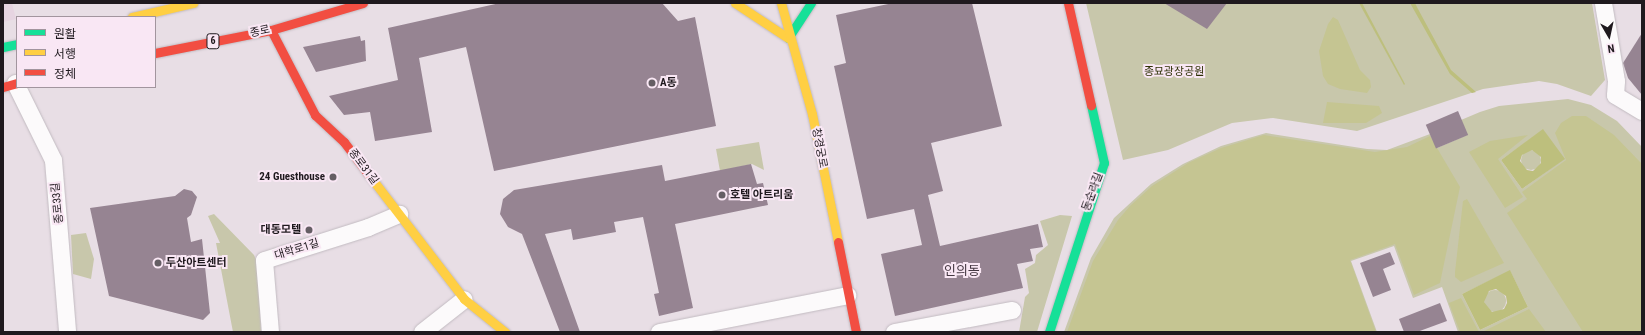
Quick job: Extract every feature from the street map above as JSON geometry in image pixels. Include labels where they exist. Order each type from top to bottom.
[{"type":"main road","points":[[136,16],[193,3]]},
{"type":"main road","name":"종로","points":[[156,53],[271,30],[363,3]]},
{"type":"main road","points":[[735,3],[788,38],[811,3]]},
{"type":"main road","name":"창경궁로","points":[[781,3],[788,38],[812,114],[847,295],[856,332]]},
{"type":"main road","name":"동순라길","points":[[1049,332],[1104,163],[1068,3]]},
{"type":"main road","name":"종로31길","points":[[271,30],[315,115],[344,142],[464,299],[505,332]]},
{"type":"main road","points":[[3,47],[16,44]]},
{"type":"street","points":[[1603,3],[1616,81],[1615,95],[1642,111]]},
{"type":"street","name":"종로33길","points":[[12,84],[53,160],[70,332]]},
{"type":"street","name":"대학로1길","points":[[270,332],[264,260],[368,227],[399,214]]},
{"type":"street","points":[[659,332],[847,295]]},
{"type":"street","points":[[422,332],[464,299]]},
{"type":"street","points":[[894,332],[1012,310]]},
{"type":"shaded area","points":[[3,3],[12,3],[16,19],[3,22]]},
{"type":"shaded area","points":[[1359,3],[1362,3],[1405,84],[1404,85]]},
{"type":"shaded area","points":[[1410,3],[1415,3],[1451,70],[1476,92],[1472,93],[1450,74]]},
{"type":"shaded area","points":[[1333,17],[1338,20],[1360,70],[1370,80],[1371,87],[1367,93],[1340,89],[1328,84],[1323,76],[1319,51],[1328,24]]},
{"type":"shaded area","points":[[1327,102],[1379,106],[1382,113],[1366,123],[1323,123]]},
{"type":"shaded area","points":[[1572,116],[1586,116],[1614,135],[1642,164],[1642,332],[1583,332],[1507,213],[1527,199],[1522,192],[1566,160],[1555,133],[1561,123]]},
{"type":"shaded area","points":[[1543,129],[1565,159],[1522,189],[1501,160]],"holes":[[[1532,150],[1541,157],[1541,163],[1533,171],[1527,170],[1520,161],[1522,155]]]},
{"type":"shaded area","points":[[1264,135],[1375,152],[1407,147],[1430,136],[1460,187],[1440,283],[1414,295],[1395,244],[1350,260],[1376,332],[1067,332],[1093,261],[1118,220],[1130,206],[1152,186],[1188,163],[1221,148]]},
{"type":"shaded area","points":[[1528,135],[1498,159],[1523,197],[1505,208],[1469,152],[1490,141]]},
{"type":"shaded area","points":[[1467,199],[1504,263],[1461,282],[1455,277],[1455,272],[1463,201]]},
{"type":"shaded area","points":[[1510,270],[1528,307],[1480,330],[1462,294]],"holes":[[[1496,289],[1506,296],[1507,303],[1504,309],[1492,312],[1484,302],[1489,291]]]},
{"type":"shaded area","points":[[1461,298],[1479,332],[1460,332],[1449,303]]},
{"type":"shaded area","points":[[1529,309],[1546,332],[1482,332]]},
{"type":"green space","name":"종묘광장공원","points":[[1086,3],[1592,3],[1605,80],[1591,96],[1557,84],[1539,81],[1483,89],[1357,131],[1273,118],[1232,123],[1168,150],[1123,160]]},
{"type":"green space","points":[[1568,99],[1591,105],[1617,121],[1642,147],[1642,332],[1458,332],[1442,287],[1413,298],[1394,246],[1351,261],[1377,332],[1064,332],[1091,258],[1114,218],[1151,184],[1183,164],[1221,146],[1266,133],[1367,149],[1387,150],[1430,134],[1437,148],[1467,135],[1461,120],[1499,106]],"holes":[[[1543,130],[1564,159],[1522,189],[1501,160]],[[1510,271],[1528,307],[1480,330],[1462,294]]]},
{"type":"green space","points":[[759,142],[764,170],[752,164],[720,171],[716,149]]},
{"type":"green space","points":[[1531,150],[1538,153],[1541,160],[1538,167],[1531,170],[1524,167],[1521,160],[1524,153]]},
{"type":"green space","points":[[214,214],[254,255],[258,264],[261,332],[233,332],[216,243],[220,243],[208,216]]},
{"type":"green space","points":[[1060,215],[1072,216],[1037,332],[1019,332],[1025,297],[1029,293],[1025,269],[1035,263],[1036,255],[1048,245],[1040,221]]},
{"type":"green space","points":[[86,233],[94,259],[91,279],[73,274],[71,235]]},
{"type":"green space","points":[[1495,290],[1503,293],[1506,301],[1503,309],[1495,312],[1487,309],[1484,301],[1487,293]]},
{"type":"building","points":[[500,3],[662,3],[678,21],[695,17],[716,126],[494,171],[466,47],[419,58],[432,132],[375,141],[370,112],[344,115],[329,96],[398,80],[388,28]]},
{"type":"building","points":[[893,3],[972,3],[1002,126],[931,143],[943,191],[928,195],[940,246],[1038,224],[1043,247],[1030,249],[1033,261],[1017,264],[1023,288],[895,316],[881,254],[922,245],[914,209],[867,219],[834,66],[846,63],[836,15]]},
{"type":"building","points":[[1164,3],[1227,3],[1207,29]]},
{"type":"building","points":[[1642,33],[1642,95],[1628,78],[1623,63]]},
{"type":"building","points":[[360,36],[361,41],[365,40],[366,61],[316,72],[303,47]]},
{"type":"building","points":[[1458,111],[1468,135],[1436,149],[1426,125]]},
{"type":"building","points":[[751,164],[757,184],[763,183],[768,205],[675,224],[693,308],[659,316],[654,294],[659,293],[643,217],[614,222],[616,232],[573,240],[571,229],[545,234],[580,332],[560,332],[522,234],[508,227],[500,214],[503,199],[514,190],[662,165],[665,181]]},
{"type":"building","points":[[184,189],[192,191],[197,197],[191,215],[187,218],[191,242],[202,239],[210,313],[203,320],[109,296],[90,208],[175,196]]},
{"type":"building","points":[[1390,252],[1395,264],[1383,269],[1391,290],[1373,297],[1360,263]]},
{"type":"building","points":[[1440,303],[1447,321],[1417,332],[1404,332],[1399,319]]},
{"type":"traffic: fast","points":[[788,38],[811,3]]},
{"type":"traffic: fast","points":[[3,47],[16,44]]},
{"type":"traffic: fast","points":[[1049,332],[1104,163],[1091,105]]},
{"type":"traffic: slow","points":[[136,16],[193,3]]},
{"type":"traffic: slow","points":[[735,3],[788,38]]},
{"type":"traffic: slow","points":[[781,3],[812,114],[838,242]]},
{"type":"traffic: slow","points":[[369,175],[464,299],[505,332]]},
{"type":"traffic: jam","points":[[156,53],[271,30],[363,3]]},
{"type":"traffic: jam","points":[[1068,3],[1091,105]]},
{"type":"traffic: jam","points":[[271,30],[315,115],[344,142],[369,175]]},
{"type":"traffic: jam","points":[[3,87],[16,83]]},
{"type":"traffic: jam","points":[[838,242],[856,332]]},
{"type":"place","name":"A동","points":[[652,83]]},
{"type":"place","name":"24 Guesthouse","points":[[333,177]]},
{"type":"place","name":"호텔 아트리움","points":[[722,195]]},
{"type":"place","name":"대동모텔","points":[[309,230]]},
{"type":"place","name":"두산아트센터","points":[[158,263]]},
{"type":"district","name":"인의동","points":[[962,271]]}]
